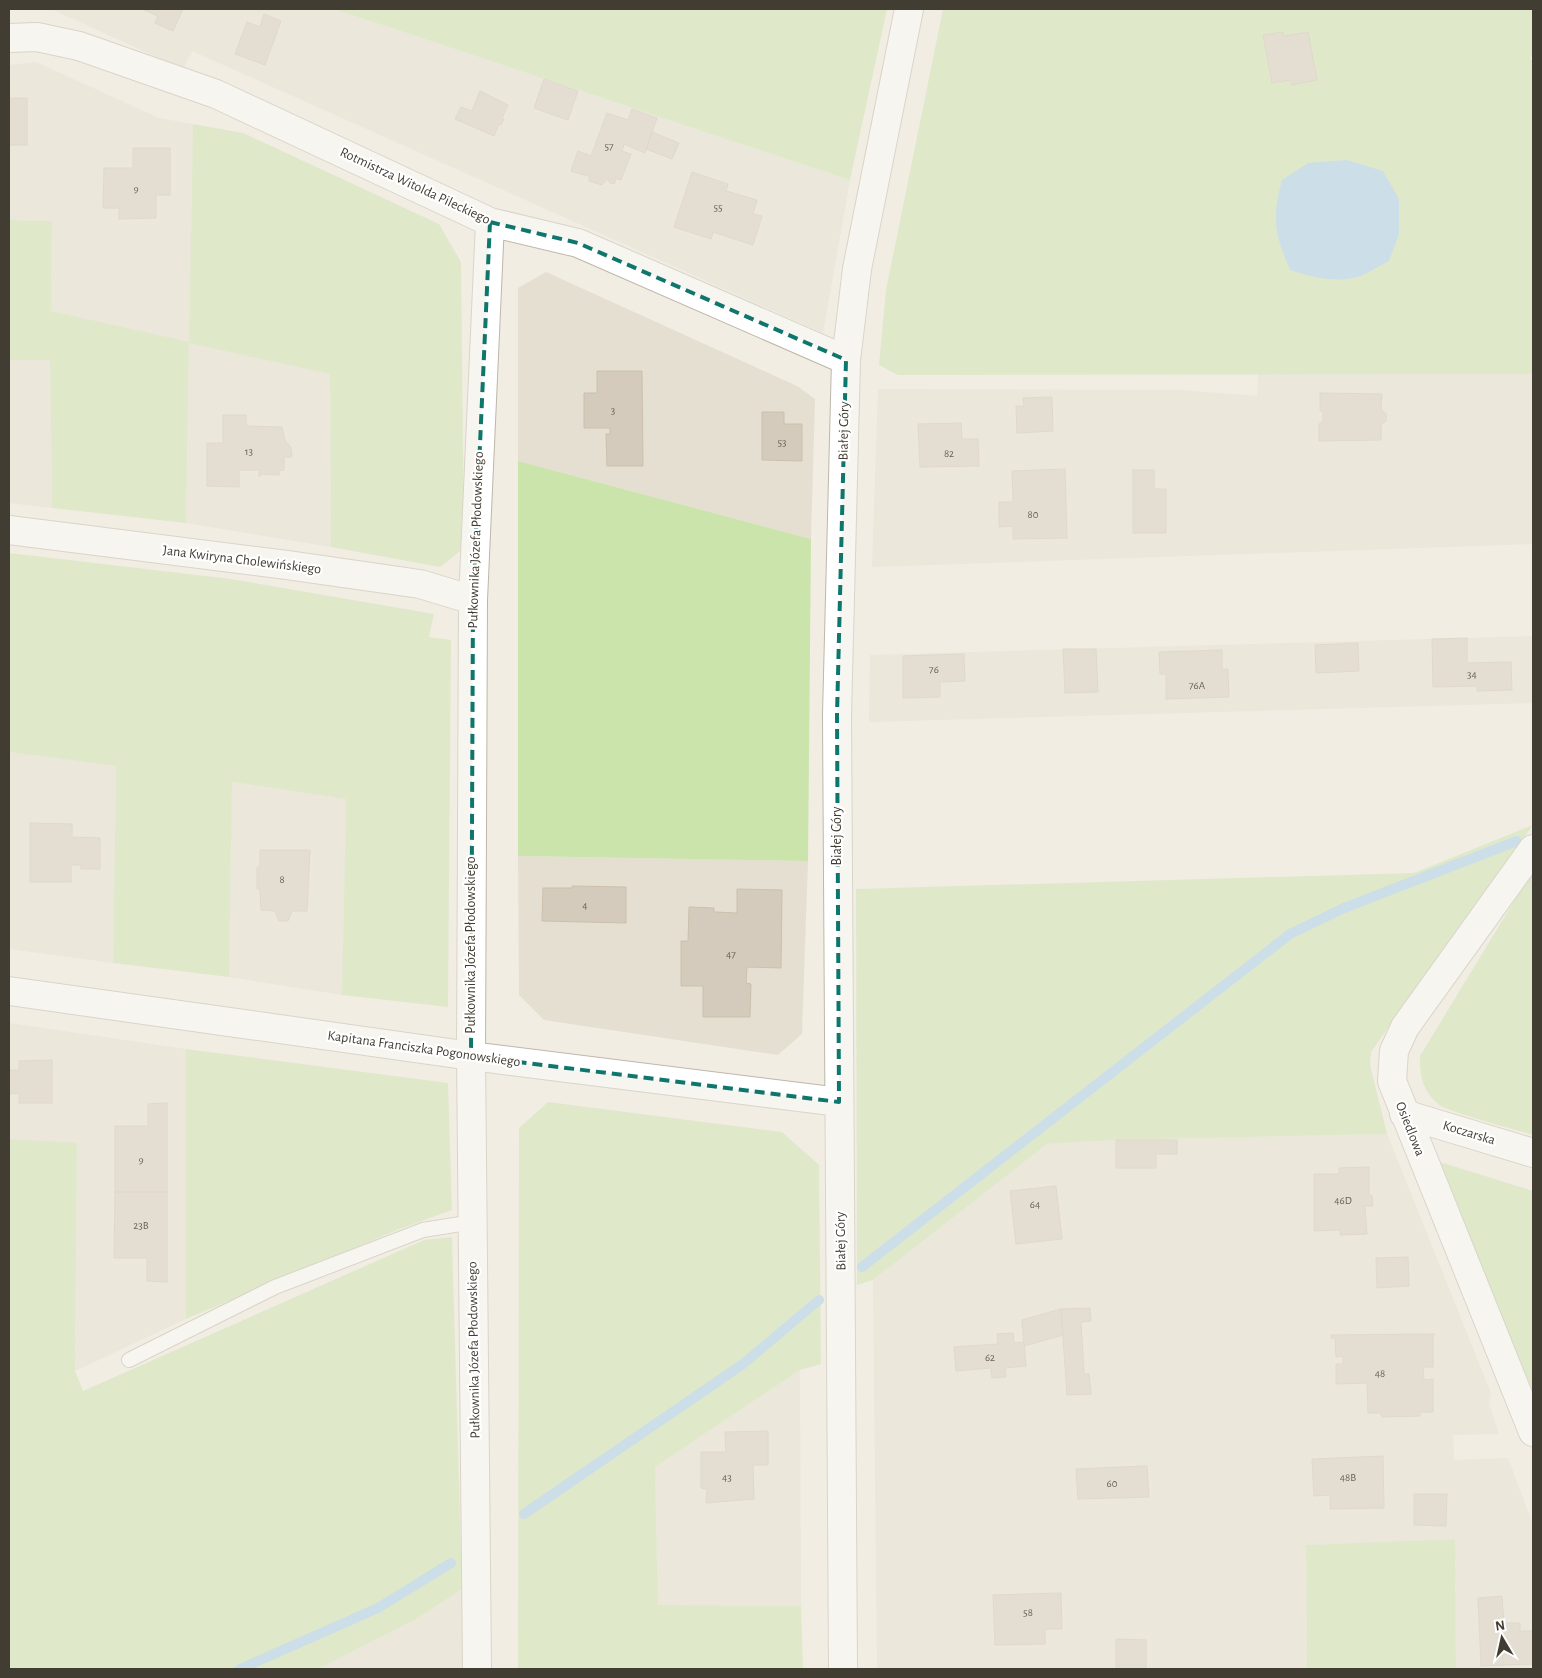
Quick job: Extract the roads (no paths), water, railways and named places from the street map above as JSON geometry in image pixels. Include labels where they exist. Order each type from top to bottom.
[{"type":"street","name":"Białej Góry","points":[[844,1669],[837,715],[846,360],[857,269],[909,9]]},
{"type":"street","name":"Rotmistrza Witolda Pileckiego","points":[[9,38],[38,36],[79,46],[216,94],[490,222],[578,243],[846,360]]},
{"type":"street","name":"Pułkownika Józefa Płodowskiego","points":[[477,1669],[471,1056],[473,600],[490,222]]},
{"type":"street","name":"Jana Kwiryna Cholewińskiego","points":[[9,530],[420,584],[473,600]]},
{"type":"street","name":"Osiedlowa","points":[[1533,849],[1405,1027],[1394,1051],[1392,1081],[1533,1432]]},
{"type":"street","name":"Kapitana Franciszka Pogonowskiego","points":[[9,991],[471,1056],[839,1102]]},
{"type":"street","name":"Koczarska","points":[[1404,1114],[1533,1153]]},
{"type":"lane","points":[[129,1360],[275,1287],[423,1230],[473,1222]]},
{"type":"water","points":[[1347,160],[1383,171],[1399,199],[1399,234],[1389,261],[1361,276],[1343,279],[1316,277],[1290,270],[1276,225],[1277,205],[1282,180],[1308,163]]},
{"type":"waterway","points":[[862,1267],[1290,934],[1344,908],[1517,841]]},
{"type":"waterway","points":[[524,1514],[743,1364],[819,1300]]},
{"type":"waterway","points":[[240,1669],[378,1608],[451,1563]]}]
